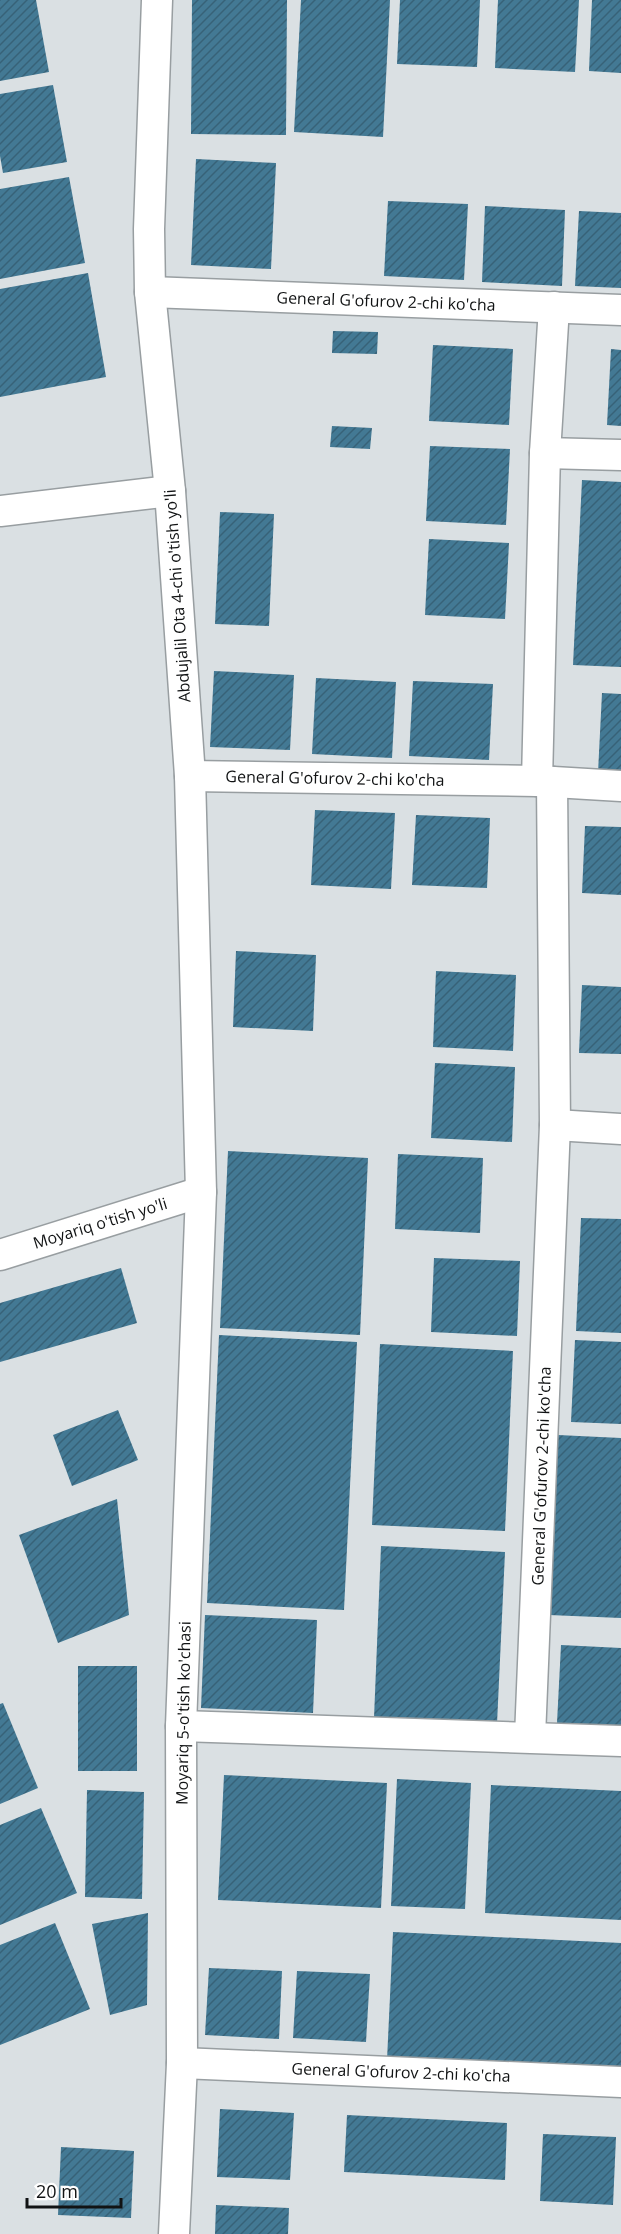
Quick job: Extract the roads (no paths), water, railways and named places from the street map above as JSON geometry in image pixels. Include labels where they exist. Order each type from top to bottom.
[{"type":"street","name":"Abdujalil Ota 4-chi o'tish yo'li","points":[[157,0],[149,229],[150,292],[170,491],[190,776],[201,1192]]},
{"type":"street","name":"General G'ofurov 2-chi ko'cha","points":[[150,292],[621,310]]},
{"type":"street","points":[[545,782],[545,453],[555,307]]},
{"type":"street","points":[[545,453],[621,455]]},
{"type":"street","points":[[0,511],[170,491]]},
{"type":"street","name":"General G'ofurov 2-chi ko'cha","points":[[190,776],[545,782],[621,786]]},
{"type":"street","name":"General G'ofurov 2-chi ko'cha","points":[[530,1737],[555,1125],[545,782]]},
{"type":"street","points":[[555,1125],[621,1129]]},
{"type":"street","name":"Moyariq o'tish yo'li","points":[[0,1255],[201,1192]]},
{"type":"street","name":"Moyariq 5-o'tish ko'chasi","points":[[174,2234],[182,2063],[181,1726],[201,1192]]},
{"type":"street","points":[[181,1726],[621,1741]]},
{"type":"street","name":"General G'ofurov 2-chi ko'cha","points":[[182,2063],[621,2082]]}]
